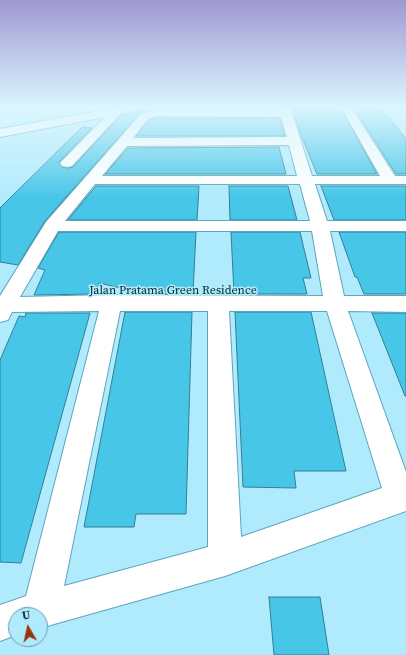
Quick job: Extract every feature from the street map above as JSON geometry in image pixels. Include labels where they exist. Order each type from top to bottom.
[{"type":"street","points":[[67,163],[91,138]]},
{"type":"street","name":"Jalan Pratama Green Residence","points":[[6,303],[52,226],[126,138]]},
{"type":"street","name":"Jalan Pratama Green Residence","points":[[48,608],[225,559],[403,496],[333,297],[320,226],[293,138]]},
{"type":"street","points":[[364,138],[390,180]]},
{"type":"street","points":[[122,142],[294,141]]},
{"type":"street","points":[[91,180],[406,180]]},
{"type":"street","points":[[52,226],[406,226]]},
{"type":"street","name":"Jalan Pratama Green Residence","points":[[123,299],[218,304],[333,297],[406,290]]},
{"type":"street","name":"Jalan Pratama Green Residence","points":[[6,303],[123,299],[333,297],[406,304]]},
{"type":"street","name":"Jalan Pratama Green Residence","points":[[29,607],[123,299]]},
{"type":"street","name":"Jalan Pratama Green Residence","points":[[218,304],[225,559]]},
{"type":"building","points":[[71,138],[83,138],[59,162],[62,167],[73,167],[100,138],[118,138],[45,221],[18,265],[0,262],[0,208]]},
{"type":"building","points":[[302,138],[357,138],[377,174],[317,174]]},
{"type":"building","points":[[373,138],[405,138],[406,139],[406,174],[396,174]]},
{"type":"building","points":[[279,147],[286,174],[105,174],[128,148]]},
{"type":"building","points":[[96,186],[199,186],[197,220],[68,220]]},
{"type":"building","points":[[229,186],[288,186],[297,220],[230,220]]},
{"type":"building","points":[[321,186],[406,186],[406,220],[334,220]]},
{"type":"building","points":[[59,232],[196,232],[193,294],[129,294],[129,290],[99,283],[96,294],[34,295],[45,270],[38,268]]},
{"type":"building","points":[[231,232],[300,232],[311,278],[303,278],[307,294],[234,294]]},
{"type":"building","points":[[339,232],[406,232],[406,294],[364,294],[357,277],[355,277]]},
{"type":"building","points":[[125,312],[192,312],[186,514],[136,514],[134,527],[84,527]]},
{"type":"building","points":[[235,312],[311,312],[346,471],[294,471],[296,488],[243,487]]},
{"type":"building","points":[[26,313],[90,313],[21,563],[0,562],[0,360],[19,316],[25,317]]},
{"type":"building","points":[[372,313],[406,313],[406,396],[405,396]]},
{"type":"building","points":[[269,597],[320,597],[329,655],[274,655]]}]
